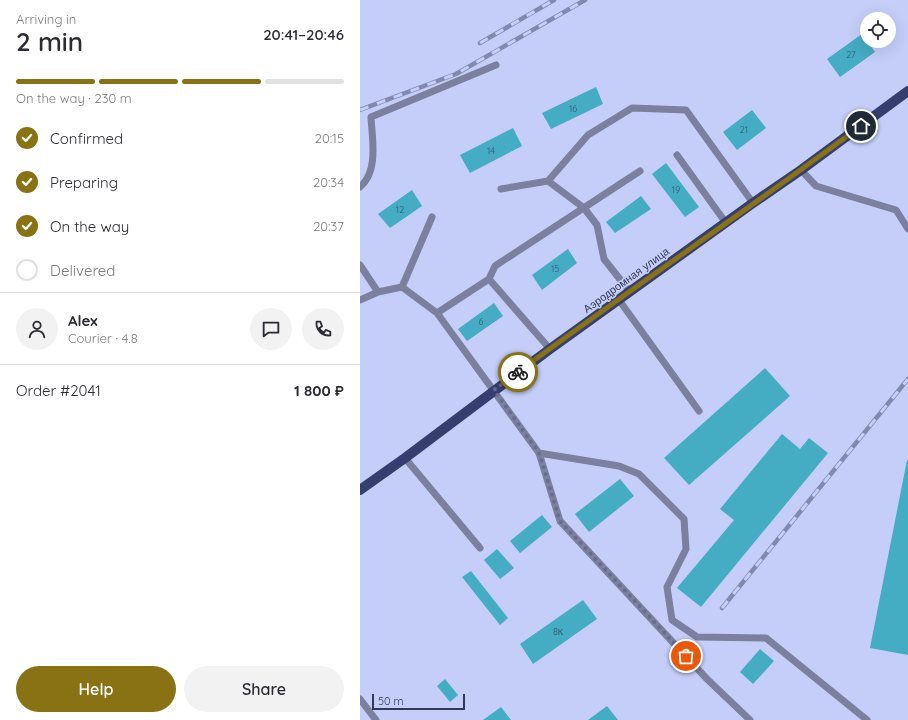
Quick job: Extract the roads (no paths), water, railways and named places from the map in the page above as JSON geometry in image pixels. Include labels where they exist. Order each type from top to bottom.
[{"type":"main road","name":"Аэродромная улица","points":[[360,490],[550,349],[801,170],[908,91]]},
{"type":"lane","points":[[360,187],[367,181],[374,157],[371,117],[496,65]]},
{"type":"lane","points":[[500,189],[548,181],[588,135],[632,108],[686,110],[753,203]]},
{"type":"lane","points":[[677,155],[726,223]]},
{"type":"lane","points":[[801,170],[816,186],[896,210],[908,229]]},
{"type":"lane","points":[[437,313],[489,279],[495,266],[640,171]]},
{"type":"lane","points":[[548,181],[584,208],[597,225],[604,259],[630,292]]},
{"type":"lane","points":[[402,287],[432,217]]},
{"type":"lane","points":[[360,264],[378,292]]},
{"type":"lane","points":[[489,279],[550,349]]},
{"type":"lane","points":[[360,300],[378,292],[402,287],[437,313],[539,453],[560,521],[707,679],[750,720]]},
{"type":"lane","points":[[618,300],[699,411]]},
{"type":"lane","points":[[539,453],[619,466],[639,474],[684,519],[686,549],[667,587],[672,620],[697,637],[766,638],[867,720]]},
{"type":"lane","points":[[405,458],[480,548]]},
{"type":"lane","points":[[360,699],[376,720]]},
{"type":"railway","points":[[480,43],[554,0]]},
{"type":"railway","points":[[360,110],[456,74],[585,0]]},
{"type":"railway","points":[[722,608],[908,379]]}]
